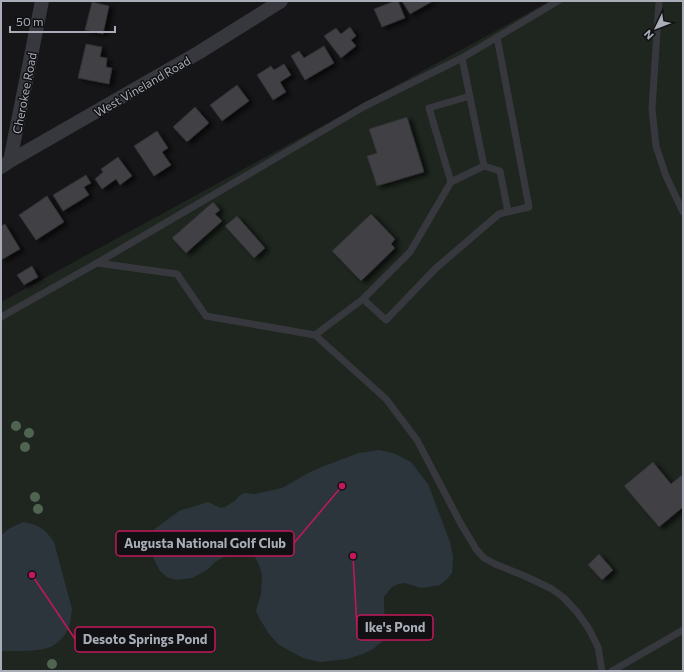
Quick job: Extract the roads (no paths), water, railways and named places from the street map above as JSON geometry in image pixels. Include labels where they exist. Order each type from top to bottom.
[{"type":"street","name":"Cherokee Road","points":[[6,164],[42,1]]},
{"type":"street","name":"West Vineland Road","points":[[6,164],[198,53],[281,1]]},
{"type":"lane","points":[[1,317],[97,263],[365,106],[462,58],[558,1]]},
{"type":"lane","points":[[658,1],[652,109],[656,146],[666,176],[683,212]]},
{"type":"lane","points":[[363,299],[386,320],[435,269],[499,214],[530,207],[497,37]]},
{"type":"lane","points":[[462,58],[484,166]]},
{"type":"lane","points":[[451,182],[429,108],[470,96]]},
{"type":"lane","points":[[315,335],[363,299],[410,252],[451,182],[484,166],[500,171],[508,212]]},
{"type":"lane","points":[[97,263],[177,274],[206,316],[315,335],[386,399],[417,440],[461,524],[476,549],[484,558],[552,589],[564,598],[577,612],[590,629],[598,647],[602,671]]},
{"type":"lane","points":[[612,671],[683,630]]},
{"type":"place","name":"Augusta National Golf Club","points":[[342,486]]},
{"type":"place","name":"Ike's Pond","points":[[353,556]]},
{"type":"place","name":"Desoto Springs Pond","points":[[32,575]]}]
